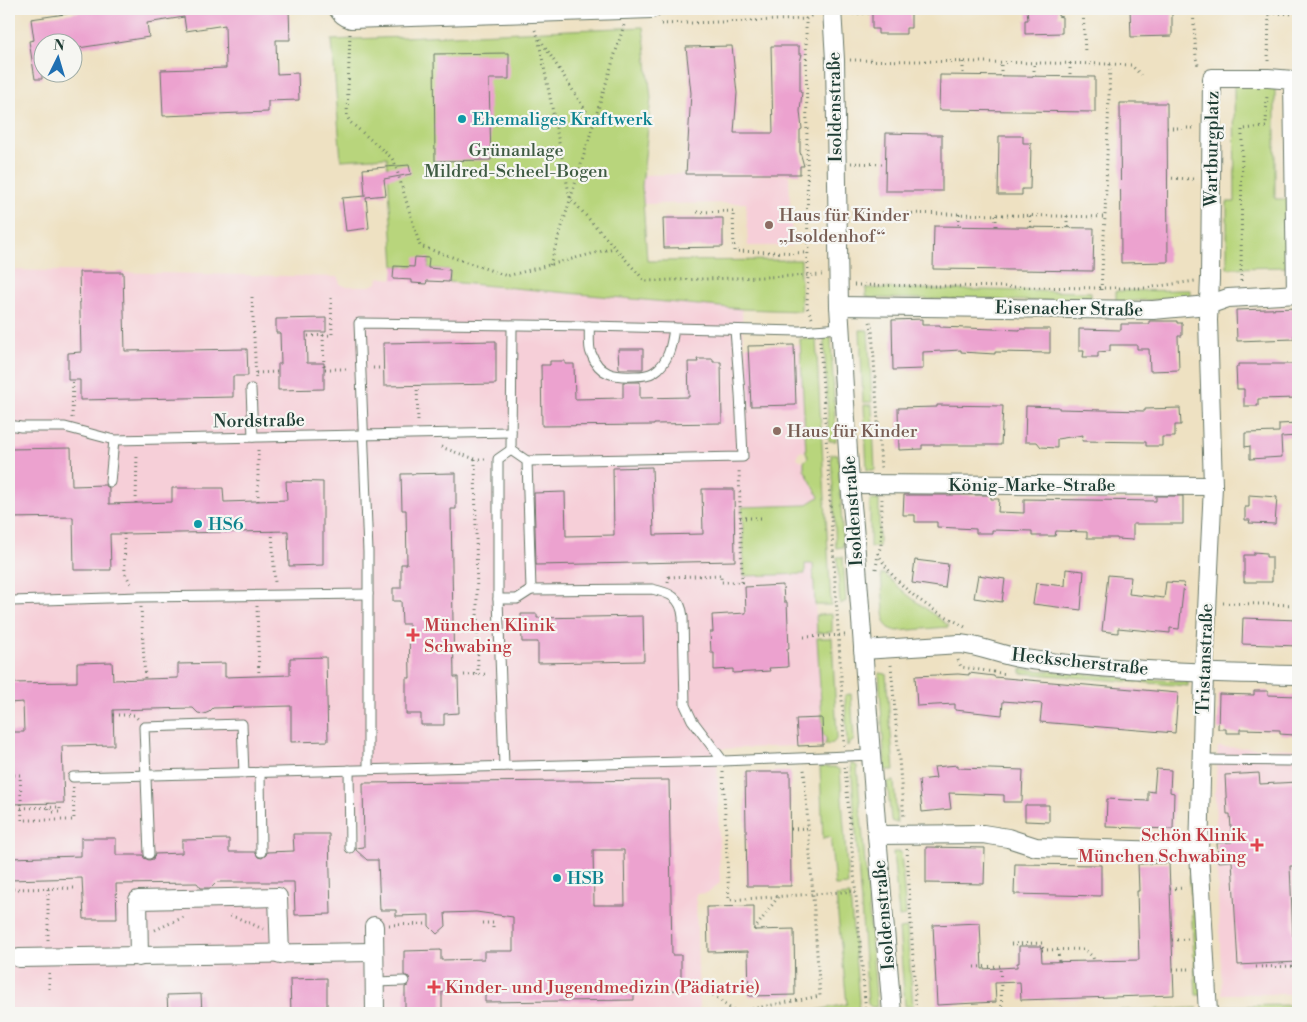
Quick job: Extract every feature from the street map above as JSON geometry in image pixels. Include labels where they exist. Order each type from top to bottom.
[{"type":"street","points":[[345,14],[525,13],[652,9]]},
{"type":"street","name":"Isoldenstraße","points":[[829,11],[835,60],[838,279],[850,484],[876,834],[892,1013]]},
{"type":"street","name":"Wartburgplatz","points":[[1208,305],[1210,279],[1212,78],[1293,80],[1297,294]]},
{"type":"street","name":"Eisenacher Straße","points":[[839,306],[1153,310],[1208,305],[1228,298],[1297,294]]},
{"type":"street","name":"Tristanstraße","points":[[1208,305],[1213,486],[1204,673],[1199,852],[1208,1013]]},
{"type":"street","name":"König-Marke-Straße","points":[[850,484],[1213,486]]},
{"type":"street","name":"Heckscherstraße","points":[[863,650],[960,644],[1022,659],[1204,673],[1298,675]]},
{"type":"street","points":[[876,834],[983,834],[1008,838],[1036,847],[1199,852]]},
{"type":"street","points":[[139,957],[138,900],[278,897],[280,946]]},
{"type":"street","points":[[374,926],[375,1013]]},
{"type":"street","points":[[19,958],[139,957],[280,946],[374,952]]},
{"type":"lane","points":[[368,770],[368,552],[359,323],[800,331],[841,328]]},
{"type":"lane","points":[[511,450],[512,326]]},
{"type":"lane","points":[[590,326],[590,352],[598,367],[619,377],[654,373],[663,363],[671,348],[674,328]]},
{"type":"lane","points":[[511,450],[527,461],[743,457],[735,330]]},
{"type":"lane","points":[[251,389],[253,437]]},
{"type":"lane","name":"Nordstraße","points":[[9,425],[21,427],[65,427],[114,440],[511,432]]},
{"type":"lane","points":[[110,482],[114,440]]},
{"type":"lane","points":[[504,766],[498,599],[498,459],[511,450]]},
{"type":"lane","points":[[527,461],[531,590]]},
{"type":"lane","points":[[498,599],[517,599],[531,590],[652,589],[665,592],[676,599],[682,608],[685,705],[692,720],[723,761]]},
{"type":"lane","points":[[12,601],[368,594]]},
{"type":"lane","points":[[149,854],[144,727],[242,724],[244,773]]},
{"type":"lane","points":[[73,777],[723,761],[871,755]]},
{"type":"lane","points":[[1202,760],[1289,761],[1298,759]]},
{"type":"lane","points":[[349,770],[350,848]]},
{"type":"lane","points":[[260,772],[261,852]]},
{"type":"lane","points":[[375,982],[404,981]]},
{"type":"path","points":[[1083,9],[1084,53]]},
{"type":"path","points":[[1193,9],[1196,58],[1201,74]]},
{"type":"path","points":[[549,265],[629,10]]},
{"type":"path","points":[[866,1013],[844,756],[839,635],[820,340],[817,329],[806,307],[808,253],[806,19],[829,11],[872,13]]},
{"type":"path","points":[[1241,297],[1242,129],[1266,128],[1270,11],[1298,14]]},
{"type":"path","points":[[525,13],[538,37],[593,123]]},
{"type":"path","points":[[345,14],[349,39],[347,116],[350,122],[392,158],[420,246],[507,276],[614,248]]},
{"type":"path","points":[[538,37],[570,198],[645,281],[808,275],[864,285],[1145,288],[1210,279]]},
{"type":"path","points":[[835,60],[1131,65],[1141,75]]},
{"type":"path","points":[[963,62],[963,75]]},
{"type":"path","points":[[1001,62],[1001,76]]},
{"type":"path","points":[[1034,63],[1034,76]]},
{"type":"path","points":[[1070,63],[1070,77]]},
{"type":"path","points":[[1101,309],[1110,64]]},
{"type":"path","points":[[1167,128],[1212,128]]},
{"type":"path","points":[[836,162],[886,164]]},
{"type":"path","points":[[1167,178],[1211,179]]},
{"type":"path","points":[[697,212],[733,211],[734,251],[808,253]]},
{"type":"path","points":[[836,212],[1105,217]]},
{"type":"path","points":[[959,214],[959,226]]},
{"type":"path","points":[[996,215],[996,226]]},
{"type":"path","points":[[1030,216],[1031,227]]},
{"type":"path","points":[[1067,216],[1067,227]]},
{"type":"path","points":[[864,285],[865,306],[872,329],[882,484],[881,546],[878,553],[876,575]]},
{"type":"path","points":[[308,336],[332,335],[331,296]]},
{"type":"path","points":[[251,389],[256,380],[252,297]]},
{"type":"path","points":[[323,335],[324,369],[384,368]]},
{"type":"path","points":[[256,373],[278,372]]},
{"type":"path","points":[[72,429],[73,380]]},
{"type":"path","points":[[417,385],[418,434]]},
{"type":"path","points":[[432,447],[442,446],[475,460],[498,459]]},
{"type":"path","points":[[258,501],[258,450],[267,450]]},
{"type":"path","points":[[113,451],[137,453],[136,503]]},
{"type":"path","points":[[665,592],[669,576],[721,575],[721,582],[742,582],[739,458]]},
{"type":"path","points":[[475,460],[478,674]]},
{"type":"path","points":[[740,518],[763,518]]},
{"type":"path","points":[[878,553],[884,566],[900,583],[931,608],[968,629],[962,630]]},
{"type":"path","points":[[1208,602],[1298,605]]},
{"type":"path","points":[[804,637],[839,635]]},
{"type":"path","points":[[957,657],[961,667],[1009,674]]},
{"type":"path","points":[[891,662],[906,835],[916,1013]]},
{"type":"path","points":[[464,675],[501,674]]},
{"type":"path","points":[[113,714],[134,715],[144,727]]},
{"type":"path","points":[[709,992],[735,1012],[820,996],[804,758]]},
{"type":"path","points":[[723,761],[729,900],[856,891]]},
{"type":"path","points":[[9,775],[20,775],[22,820],[74,820],[73,777]]},
{"type":"path","points":[[21,808],[60,806],[60,812],[49,812],[48,803]]},
{"type":"path","points":[[791,829],[808,828]]},
{"type":"path","points":[[13,889],[78,888]]},
{"type":"path","points":[[1170,889],[1186,888]]},
{"type":"path","points":[[754,930],[778,897]]},
{"type":"path","points":[[224,915],[238,918],[259,927],[280,946]]},
{"type":"path","points":[[139,938],[188,916]]},
{"type":"path","points":[[482,923],[492,923],[493,932]]},
{"type":"path","points":[[374,926],[428,924]]},
{"type":"path","points":[[1172,940],[1189,939]]},
{"type":"path","points":[[1011,944],[1042,943],[1042,950],[1084,949],[1093,957],[1094,961]]},
{"type":"path","points":[[1058,950],[1059,962]]},
{"type":"path","points":[[974,967],[1000,966],[1002,1011]]},
{"type":"path","points":[[1256,967],[1298,966]]},
{"type":"path","points":[[1173,969],[1190,969]]},
{"type":"shaded area","name":"Haus für Kinder „Isoldenhof“","points":[[643,175],[789,175],[792,246],[748,246],[746,203],[643,204]]},
{"type":"shaded area","name":"München Klinik Schwabing","points":[[415,257],[450,270],[449,283],[742,309],[743,347],[800,345],[806,452],[800,451],[797,456],[798,459],[804,461],[804,469],[819,497],[809,564],[813,564],[823,735],[826,738],[826,742],[824,745],[717,749],[720,883],[707,893],[696,894],[699,1013],[9,1013],[9,270],[338,277],[340,284],[345,286],[370,286],[377,283],[378,277],[393,279],[394,266],[414,267]]},
{"type":"shaded area","name":"Schön Klinik München Schwabing","points":[[1218,747],[1298,749],[1298,994],[1222,994],[1215,793]]},
{"type":"green space","name":"Grünanlage Mildred-Scheel-Bogen","points":[[643,27],[651,98],[642,186],[647,261],[801,260],[801,311],[742,309],[449,282],[449,270],[428,268],[429,259],[414,267],[394,266],[387,157],[341,160],[332,40]]},
{"type":"green space","points":[[1234,84],[1275,84],[1275,199],[1289,199],[1289,267],[1227,268],[1227,202],[1235,202]]},
{"type":"green space","points":[[866,288],[1091,292],[1091,302],[871,298],[866,296]]},
{"type":"green space","points":[[1190,290],[1188,298],[1116,302],[1116,291]]},
{"type":"green space","points":[[860,330],[868,330],[872,402],[863,402]]},
{"type":"green space","points":[[831,337],[836,441],[829,441],[824,338]]},
{"type":"green space","points":[[800,339],[816,339],[831,605],[815,605],[813,564],[805,564],[805,574],[744,576],[742,507],[806,505],[819,497],[804,469],[804,461],[808,457],[806,452]]},
{"type":"green space","points":[[864,405],[872,405],[875,470],[867,470]]},
{"type":"green space","points":[[831,454],[838,454],[843,547],[836,548]]},
{"type":"green space","points":[[870,500],[879,500],[879,547],[870,547]]},
{"type":"green space","points":[[837,557],[843,557],[846,601],[840,604]]},
{"type":"green space","points":[[881,574],[884,574],[909,596],[949,626],[897,631],[887,626],[885,623]]},
{"type":"green space","points":[[832,614],[832,632],[817,633],[816,615]]},
{"type":"green space","points":[[817,638],[832,638],[837,736],[835,741],[824,745],[826,738],[823,735]]},
{"type":"green space","points":[[1021,669],[1188,682],[1188,686],[1021,673]]},
{"type":"green space","points":[[879,673],[886,674],[894,770],[885,770]]},
{"type":"green space","points":[[851,694],[854,740],[847,746],[845,695]]},
{"type":"green space","points":[[851,763],[857,766],[877,1007],[871,1007],[868,1004]]},
{"type":"green space","points":[[820,767],[834,767],[840,770],[848,885],[835,886],[832,840],[830,837],[823,839]]},
{"type":"green space","points":[[894,781],[897,823],[891,820],[887,782]]},
{"type":"green space","points":[[893,852],[901,852],[906,916],[899,917]]},
{"type":"green space","points":[[1189,865],[1193,865],[1201,995],[1196,995]]},
{"type":"green space","points":[[850,895],[859,1002],[858,1010],[853,1013],[803,1013],[847,1004],[836,896]]},
{"type":"green space","points":[[907,928],[913,1006],[905,1006],[899,929]]},
{"type":"green space","points":[[1298,1005],[1298,1012],[1222,1012],[1217,1006]]},
{"type":"green space","points":[[1198,1008],[1193,1013],[1025,1013]]},
{"type":"building","points":[[99,9],[289,9],[290,40],[276,40],[277,74],[298,73],[299,100],[268,101],[268,112],[163,116],[161,70],[226,68],[225,25],[186,31],[184,17],[147,23],[149,37],[82,47],[82,32],[33,32],[31,19]]},
{"type":"building","points":[[872,9],[911,9],[911,28],[906,28],[906,34],[878,34],[878,29],[872,29]]},
{"type":"building","points":[[1027,9],[1058,9],[1058,16],[1062,17],[1062,33],[1025,34],[1025,20],[1028,20]]},
{"type":"building","points":[[1130,9],[1172,9],[1172,36],[1131,37]]},
{"type":"building","points":[[32,40],[32,60],[29,41]]},
{"type":"building","points":[[732,46],[737,93],[734,133],[773,133],[771,46],[799,46],[799,54],[802,54],[800,62],[802,129],[800,130],[800,152],[804,166],[800,166],[800,174],[686,174],[691,93],[686,47]]},
{"type":"building","name":"Ehemaliges Kraftwerk","points":[[509,53],[509,79],[489,79],[491,160],[435,161],[434,54]]},
{"type":"building","points":[[940,75],[1095,77],[1095,112],[939,110]]},
{"type":"building","points":[[1120,103],[1167,103],[1168,262],[1121,263]]},
{"type":"building","points":[[886,133],[942,135],[942,191],[885,191]]},
{"type":"building","points":[[999,136],[1023,136],[1023,143],[1031,143],[1030,189],[1022,189],[1022,195],[998,195]]},
{"type":"building","points":[[409,165],[411,174],[384,179],[386,195],[366,197],[369,228],[346,231],[342,198],[365,196],[363,169]]},
{"type":"building","points":[[663,218],[723,218],[723,247],[664,248]]},
{"type":"building","points":[[934,226],[1094,228],[1093,271],[933,269]]},
{"type":"building","points":[[415,257],[429,258],[428,268],[450,270],[449,282],[427,281],[426,284],[412,283],[412,280],[393,279],[394,266],[414,267]]},
{"type":"building","points":[[79,272],[123,272],[125,351],[247,349],[248,376],[233,376],[233,397],[80,400],[80,380],[68,380],[68,353],[81,352]]},
{"type":"building","points":[[1298,308],[1298,335],[1294,335],[1294,339],[1237,341],[1236,310]]},
{"type":"building","points":[[326,318],[326,332],[306,332],[307,363],[324,363],[324,389],[278,390],[278,364],[281,364],[280,333],[276,333],[276,319]]},
{"type":"building","points":[[922,319],[922,325],[940,325],[940,327],[1020,330],[1050,329],[1050,353],[995,352],[995,354],[961,352],[961,350],[923,352],[923,369],[893,370],[892,320]]},
{"type":"building","points":[[1149,321],[1177,321],[1177,323],[1182,323],[1182,336],[1178,336],[1179,370],[1150,371],[1149,349],[1137,349],[1137,345],[1110,345],[1110,351],[1098,352],[1098,357],[1083,357],[1084,351],[1079,351],[1079,329],[1121,330],[1121,324],[1149,324]]},
{"type":"building","points":[[496,341],[496,384],[384,386],[383,343]]},
{"type":"building","points":[[794,345],[796,405],[751,406],[748,346]]},
{"type":"building","points":[[618,349],[643,349],[643,369],[619,369]]},
{"type":"building","points":[[697,359],[713,359],[713,362],[721,362],[722,423],[542,426],[541,365],[550,365],[550,361],[565,361],[565,364],[574,364],[575,399],[623,398],[623,382],[640,382],[640,398],[689,397],[688,362],[698,362]]},
{"type":"building","points":[[1238,364],[1298,364],[1298,398],[1258,399],[1258,406],[1244,406],[1244,389],[1237,389],[1236,367],[1238,367]]},
{"type":"building","points":[[937,405],[1003,406],[1001,445],[922,445],[922,449],[899,450],[898,408],[937,407]]},
{"type":"building","points":[[1026,406],[1059,407],[1059,409],[1145,411],[1145,409],[1180,408],[1181,425],[1175,425],[1175,437],[1162,437],[1162,446],[1146,446],[1146,442],[1082,441],[1083,435],[1057,439],[1057,448],[1041,447],[1037,442],[1025,442]]},
{"type":"building","points":[[1298,423],[1298,436],[1281,437],[1282,457],[1250,459],[1250,446],[1245,447],[1245,433],[1279,432],[1279,424]]},
{"type":"building","name":"HS6","points":[[71,448],[72,486],[105,485],[109,488],[109,504],[172,502],[172,488],[223,488],[224,502],[287,500],[286,481],[323,482],[323,565],[289,566],[288,531],[110,534],[111,570],[74,570],[73,517],[10,518],[9,449]]},
{"type":"building","points":[[652,467],[654,535],[703,534],[702,489],[734,489],[735,561],[536,565],[534,493],[565,492],[566,536],[614,535],[613,468]]},
{"type":"building","points":[[456,473],[456,509],[451,509],[454,677],[458,677],[459,713],[444,714],[444,725],[421,725],[421,714],[406,714],[406,678],[410,678],[409,624],[402,624],[401,601],[393,601],[393,588],[401,588],[401,564],[407,564],[406,510],[402,510],[401,474]]},
{"type":"building","points":[[904,495],[991,495],[991,499],[999,499],[998,512],[1024,513],[1024,499],[1156,501],[1156,496],[1183,496],[1183,524],[1133,524],[1133,540],[1087,538],[1087,532],[1056,531],[1055,536],[1032,536],[1032,531],[992,530],[992,533],[976,533],[976,529],[937,527],[937,522],[915,522],[915,515],[903,515]]},
{"type":"building","points":[[1249,495],[1277,497],[1275,524],[1249,523],[1250,520],[1245,520],[1245,507],[1249,507]]},
{"type":"building","points":[[1254,552],[1266,553],[1266,557],[1272,557],[1272,582],[1244,582],[1244,555],[1254,555]]},
{"type":"building","points":[[915,560],[948,564],[945,588],[912,583]]},
{"type":"building","points":[[1066,569],[1084,571],[1081,610],[1033,604],[1036,583],[1065,586]]},
{"type":"building","points":[[978,575],[1005,579],[1002,602],[974,598]]},
{"type":"building","points":[[1108,575],[1131,577],[1129,594],[1164,598],[1166,582],[1184,583],[1179,629],[1170,628],[1170,633],[1118,628],[1118,633],[1102,631]]},
{"type":"building","points":[[783,585],[784,602],[787,602],[788,667],[769,668],[770,671],[733,673],[733,669],[714,670],[714,653],[711,653],[710,632],[713,632],[712,615],[746,613],[745,587]]},
{"type":"building","points":[[521,614],[537,614],[537,618],[643,616],[644,661],[538,663],[538,642],[522,642]]},
{"type":"building","points":[[1243,618],[1298,620],[1298,646],[1242,644]]},
{"type":"building","points":[[326,657],[328,741],[291,742],[291,706],[213,708],[204,714],[198,713],[193,708],[113,710],[114,745],[62,746],[64,803],[9,804],[9,732],[24,732],[23,702],[9,703],[9,683],[77,682],[77,663],[112,662],[113,680],[178,678],[178,664],[225,663],[225,677],[290,675],[290,658]]},
{"type":"building","points":[[969,673],[994,677],[1178,693],[1175,733],[1040,722],[1042,704],[1003,701],[1002,715],[955,710],[955,704],[917,706],[915,676],[969,675]]},
{"type":"building","points":[[1254,691],[1268,691],[1268,695],[1298,696],[1298,731],[1294,731],[1294,735],[1280,734],[1280,730],[1240,729],[1240,733],[1226,733],[1226,729],[1218,729],[1219,694],[1254,695]]},
{"type":"building","points":[[822,718],[823,745],[798,746],[796,719]]},
{"type":"building","points":[[958,765],[958,768],[1023,770],[1022,802],[1004,802],[1004,795],[949,793],[951,809],[922,812],[919,780],[936,778],[934,767]]},
{"type":"building","points":[[1156,769],[1171,770],[1170,792],[1174,793],[1173,829],[1106,827],[1107,799],[1148,801],[1148,791],[1154,792]]},
{"type":"building","points":[[745,772],[790,772],[791,886],[747,886]]},
{"type":"building","name":"Schön Klinik München Schwabing","points":[[1259,773],[1260,784],[1298,782],[1298,866],[1290,866],[1293,936],[1298,936],[1298,962],[1238,965],[1232,861],[1218,862],[1217,843],[1232,842],[1230,814],[1227,814],[1225,775]]},
{"type":"building","points":[[669,780],[672,955],[681,955],[681,990],[634,991],[634,1000],[485,1002],[485,991],[442,992],[442,1013],[405,1013],[405,987],[408,986],[410,981],[409,977],[404,975],[404,951],[441,950],[441,960],[484,959],[484,951],[513,951],[513,917],[476,912],[445,913],[446,926],[437,934],[429,926],[429,915],[396,916],[396,910],[380,910],[378,860],[367,860],[356,850],[356,848],[364,847],[363,783]],"holes":[[[593,850],[624,850],[625,905],[594,905]]]},
{"type":"building","points":[[1025,805],[1049,805],[1049,822],[1025,821]]},
{"type":"building","points":[[293,834],[329,834],[331,914],[295,915],[294,882],[217,882],[211,888],[201,888],[197,883],[116,884],[117,919],[84,919],[82,878],[9,880],[9,858],[81,856],[81,838],[116,838],[116,855],[143,855],[144,858],[149,860],[153,859],[155,854],[182,853],[182,840],[229,839],[229,852],[255,852],[258,857],[262,858],[267,852],[294,851]]},
{"type":"building","points":[[926,847],[985,848],[984,884],[926,883]]},
{"type":"building","points":[[1169,863],[1174,995],[1021,1000],[1020,982],[995,983],[996,1002],[937,1005],[933,925],[980,923],[982,969],[1017,967],[1017,963],[1019,963],[1019,946],[1041,946],[1042,962],[1139,960],[1138,864]]},
{"type":"building","points":[[1015,864],[1101,865],[1101,896],[1014,894]]},
{"type":"building","points":[[754,906],[754,930],[794,929],[795,995],[749,996],[748,951],[708,952],[707,907]]},
{"type":"building","points":[[327,978],[327,1013],[291,1013],[290,979]]},
{"type":"building","points":[[201,994],[202,1013],[168,1013],[167,995]]},
{"type":"place","name":"Ehemaliges Kraftwerk","points":[[462,119]]},
{"type":"place","name":"Haus für Kinder „Isoldenhof“","points":[[769,225]]},
{"type":"place","name":"Haus für Kinder","points":[[777,431]]},
{"type":"place","name":"HS6","points":[[198,524]]},
{"type":"place","name":"München Klinik Schwabing","points":[[413,635]]},
{"type":"place","name":"Schön Klinik München Schwabing","points":[[1257,845]]},
{"type":"place","name":"HSB","points":[[557,878]]},
{"type":"place","name":"Kinder- und Jugendmedizin (Pädiatrie)","points":[[434,987]]}]
